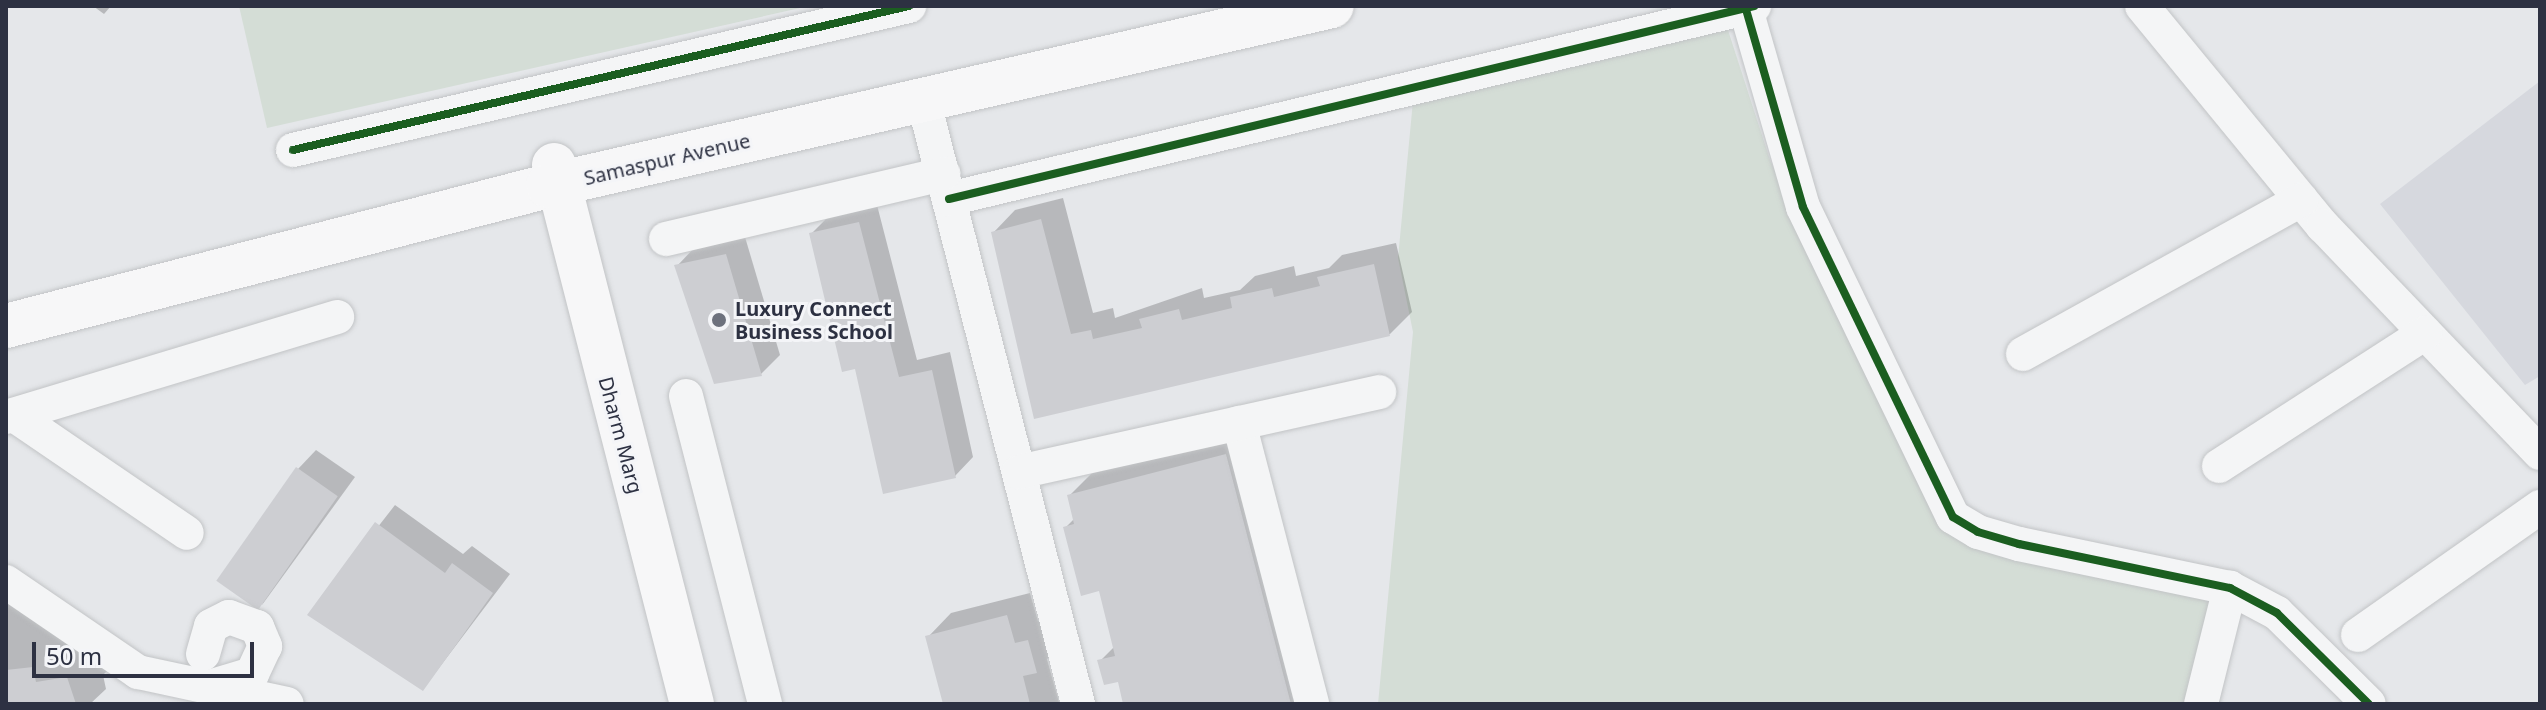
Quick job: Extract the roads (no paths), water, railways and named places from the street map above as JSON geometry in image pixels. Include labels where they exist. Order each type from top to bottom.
[{"type":"main road","name":"Samaspur Avenue","points":[[6,326],[542,178],[1198,6]]},
{"type":"main road","name":"Samaspur Avenue","points":[[6,298],[542,178],[923,99],[1332,6]]},
{"type":"main road","name":"Dharm Marg","points":[[542,178],[662,704]]},
{"type":"main road","name":"Dharm Marg","points":[[542,178],[692,704]]},
{"type":"street","points":[[293,150],[909,6]]},
{"type":"street","points":[[2142,6],[2301,200],[2540,453]]},
{"type":"street","points":[[666,239],[946,186],[1748,7],[1803,207],[1953,517],[1978,532],[2019,544],[2230,588],[2277,613],[2369,704]]},
{"type":"street","points":[[923,99],[1078,704]]},
{"type":"street","points":[[2023,354],[2301,200]]},
{"type":"street","points":[[10,416],[337,317]]},
{"type":"street","points":[[2219,466],[2425,333]]},
{"type":"street","points":[[1019,472],[1379,392]]},
{"type":"street","points":[[686,396],[765,704]]},
{"type":"street","points":[[10,416],[187,533]]},
{"type":"street","points":[[1239,423],[1312,704]]},
{"type":"street","points":[[2358,635],[2540,507]]},
{"type":"street","points":[[6,582],[138,672],[287,704]]},
{"type":"street","points":[[2201,704],[2230,588]]},
{"type":"street","points":[[203,654],[211,626],[229,617],[257,627],[265,646],[252,674],[208,688]]},
{"type":"place","name":"Luxury Connect Business School","points":[[719,320]]}]
